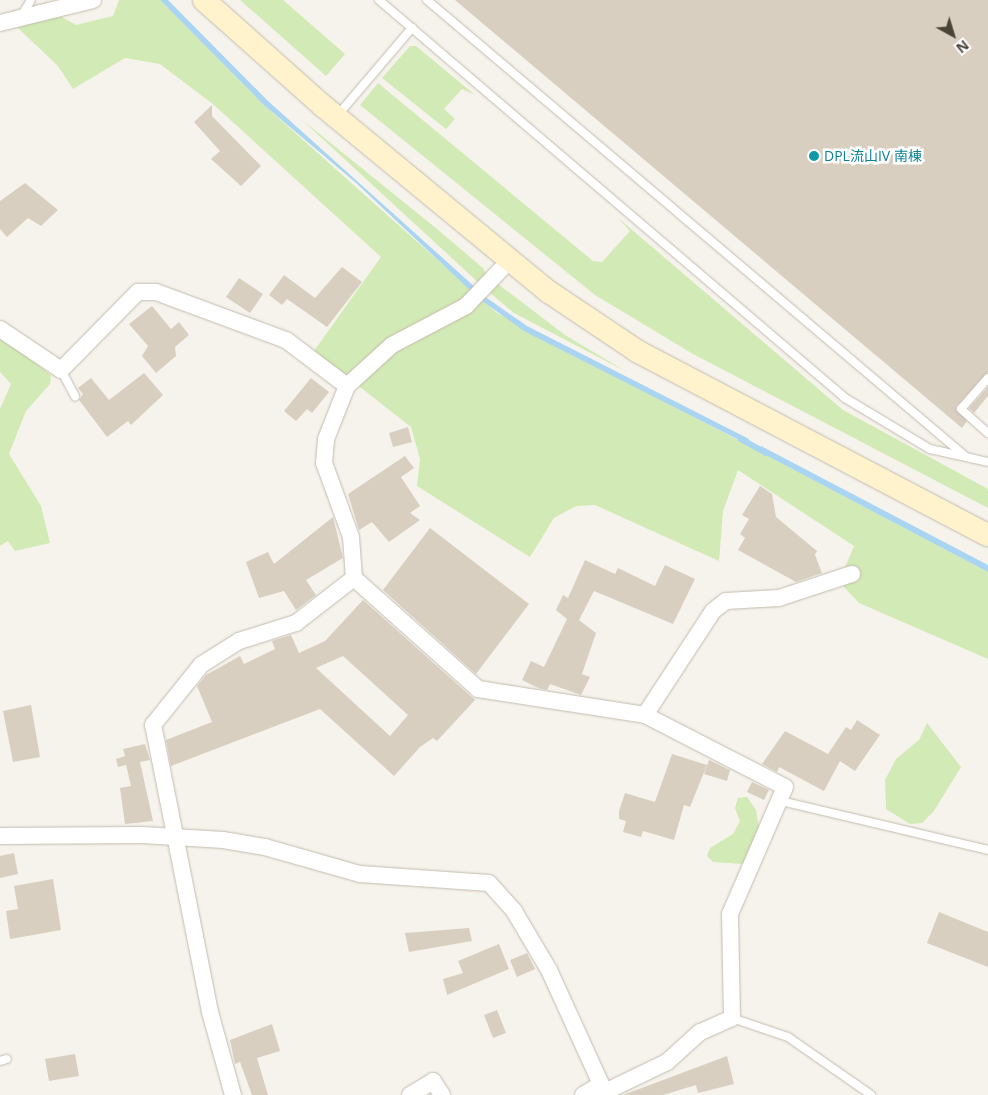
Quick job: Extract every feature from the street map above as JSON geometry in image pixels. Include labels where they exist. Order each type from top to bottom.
[{"type":"street","points":[[0,23],[93,0]]},
{"type":"street","points":[[204,0],[337,117],[510,260],[637,350],[988,535]]},
{"type":"street","points":[[510,260],[480,292],[451,317],[392,345],[347,386],[326,439],[324,463],[351,537],[354,578],[478,689],[645,715],[785,786],[782,801],[730,914],[732,1018],[700,1032],[667,1062],[604,1090],[583,1095]]},
{"type":"street","points":[[0,329],[60,370],[144,290],[286,340],[347,386]]},
{"type":"street","points":[[645,715],[713,611],[726,601],[779,598],[852,574]]},
{"type":"street","points":[[233,1095],[210,1012],[173,836],[153,725],[200,665],[239,640],[296,623],[354,578]]},
{"type":"street","points":[[0,836],[173,836],[265,847],[360,874],[488,882],[514,911],[545,962],[604,1090]]},
{"type":"street","points":[[410,1095],[433,1081],[442,1095]]},
{"type":"lane","points":[[19,19],[31,0]]},
{"type":"lane","points":[[379,0],[845,398],[930,449],[988,462]]},
{"type":"lane","points":[[427,0],[861,370],[967,457]]},
{"type":"lane","points":[[337,117],[412,28]]},
{"type":"lane","points":[[60,370],[75,396]]},
{"type":"lane","points":[[988,378],[961,409],[988,433]]},
{"type":"lane","points":[[782,801],[988,850]]},
{"type":"lane","points":[[732,1018],[788,1038],[871,1095]]},
{"type":"green space","points":[[119,0],[160,0],[265,106],[497,313],[988,572],[988,659],[859,603],[839,582],[854,546],[738,470],[723,511],[719,561],[595,505],[576,506],[554,518],[530,557],[417,486],[420,459],[411,427],[314,351],[381,257],[214,105],[160,64],[125,58],[73,89],[58,66],[17,27],[60,16],[76,25],[113,16]]},
{"type":"green space","points":[[240,0],[283,0],[345,54],[326,76]]},
{"type":"green space","points":[[410,46],[416,46],[475,95],[462,89],[444,109],[455,119],[446,129],[382,78]]},
{"type":"green space","points":[[378,83],[593,261],[602,262],[630,231],[617,217],[843,410],[988,489],[988,508],[693,354],[595,295],[360,105]]},
{"type":"green space","points":[[301,119],[483,268],[487,276],[480,284]]},
{"type":"green space","points":[[498,284],[565,335],[627,372],[514,313],[489,292]]},
{"type":"green space","points":[[0,336],[51,375],[50,384],[26,411],[9,454],[41,506],[50,543],[15,551],[8,541],[0,546],[0,409],[11,384],[0,372]]},
{"type":"green space","points":[[927,723],[961,767],[934,811],[922,823],[910,824],[886,809],[885,780],[896,759],[919,740]]},
{"type":"green space","points":[[747,797],[756,810],[759,828],[743,864],[713,862],[707,856],[710,848],[733,834],[740,821],[735,808],[738,798]]},
{"type":"water","points":[[160,0],[168,0],[268,101],[476,288],[472,292],[355,182],[265,106]]},
{"type":"water","points":[[484,296],[527,326],[749,439],[747,444],[524,331],[481,300]]},
{"type":"water","points":[[761,446],[988,565],[988,572],[758,451]]},
{"type":"building","name":"DPL流山IV 南棟","points":[[455,0],[988,0],[988,372],[956,407],[967,421],[962,428]]},
{"type":"building","points":[[212,105],[212,116],[261,166],[241,186],[211,159],[220,151],[194,122]]},
{"type":"building","points":[[25,183],[58,210],[41,226],[28,218],[7,237],[0,229],[0,201]]},
{"type":"building","points":[[342,267],[362,282],[327,327],[287,299],[282,305],[269,295],[284,275],[315,298]]},
{"type":"building","points":[[239,278],[263,294],[250,313],[226,297]]},
{"type":"building","points":[[152,306],[171,329],[179,322],[189,335],[175,347],[176,356],[156,373],[142,356],[148,346],[129,324]]},
{"type":"building","points":[[144,373],[163,395],[131,425],[128,421],[107,437],[79,400],[83,394],[78,388],[91,378],[109,400]]},
{"type":"building","points":[[311,378],[329,392],[312,413],[307,409],[296,421],[284,411]]},
{"type":"building","points":[[988,387],[988,396],[974,413],[969,408]]},
{"type":"building","points":[[408,427],[412,442],[393,447],[389,433]]},
{"type":"building","points":[[405,456],[414,468],[401,477],[420,506],[410,513],[420,520],[389,542],[372,522],[359,530],[348,494]]},
{"type":"building","points":[[760,486],[772,494],[776,517],[817,551],[815,555],[822,573],[796,582],[738,550],[745,538],[740,534],[749,519],[742,515]]},
{"type":"building","points":[[333,517],[343,558],[306,580],[316,595],[296,610],[284,591],[259,598],[246,562],[268,552],[274,564]]},
{"type":"building","points":[[430,528],[529,604],[476,674],[383,590]]},
{"type":"building","points":[[585,560],[615,574],[618,568],[655,586],[665,565],[695,579],[673,624],[594,591],[579,620],[596,633],[582,674],[590,677],[581,695],[550,684],[547,690],[538,688],[522,680],[531,661],[544,667],[567,619],[556,610],[563,595],[568,598]]},
{"type":"building","points":[[363,600],[475,700],[437,741],[433,738],[420,747],[394,776],[320,709],[171,766],[166,740],[212,722],[197,686],[206,675],[240,656],[244,664],[275,649],[272,641],[291,635],[299,653],[325,641]],"holes":[[[343,656],[408,715],[390,736],[316,668]]]},
{"type":"building","points":[[31,705],[40,757],[13,762],[3,711]]},
{"type":"building","points":[[857,720],[880,735],[855,771],[840,761],[824,791],[779,767],[777,772],[762,764],[785,731],[828,754],[846,727],[851,730]]},
{"type":"building","points":[[145,744],[150,760],[140,762],[153,821],[125,824],[120,788],[131,786],[126,765],[118,767],[116,759],[125,756],[123,749]]},
{"type":"building","points":[[672,754],[707,765],[690,807],[684,805],[674,840],[643,831],[641,837],[623,832],[626,821],[619,819],[619,811],[625,793],[655,802]]},
{"type":"building","points":[[709,760],[730,770],[727,781],[704,774]]},
{"type":"building","points":[[752,782],[769,790],[764,800],[747,792]]},
{"type":"building","points":[[14,853],[18,874],[0,878],[0,856]]},
{"type":"building","points":[[53,879],[61,930],[10,939],[6,911],[18,909],[14,886]]},
{"type":"building","points":[[939,912],[988,932],[988,967],[927,943]]},
{"type":"building","points":[[469,928],[472,941],[409,952],[405,933]]},
{"type":"building","points":[[499,944],[509,969],[447,995],[443,979],[463,973],[458,961]]},
{"type":"building","points":[[527,953],[535,969],[517,977],[510,960]]},
{"type":"building","points":[[497,1010],[506,1033],[493,1038],[484,1015]]},
{"type":"building","points":[[272,1024],[280,1051],[257,1058],[268,1095],[252,1095],[240,1062],[235,1064],[230,1040]]},
{"type":"building","points":[[75,1054],[79,1076],[49,1081],[45,1059]]},
{"type":"building","points":[[727,1056],[734,1084],[698,1093],[696,1085],[663,1095],[623,1095]]},
{"type":"waterway","points":[[741,439],[766,453]]},
{"type":"place","name":"DPL流山IV 南棟","points":[[814,156]]}]
